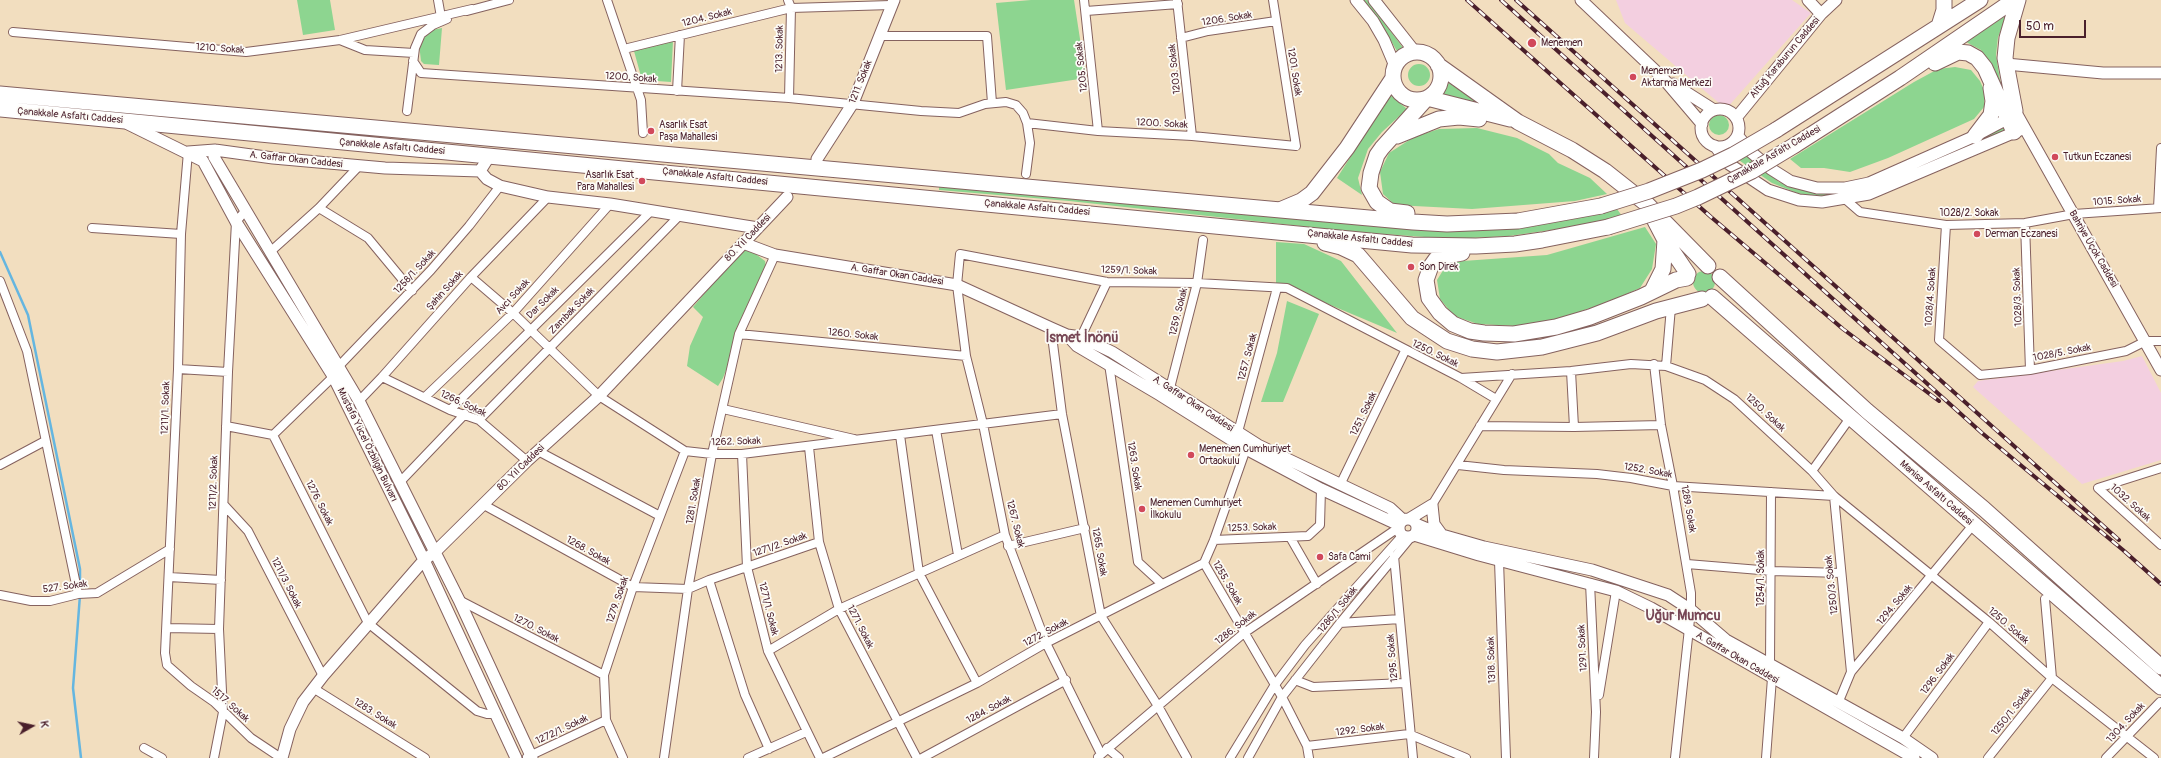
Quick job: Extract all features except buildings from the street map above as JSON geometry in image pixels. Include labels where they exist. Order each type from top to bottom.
[{"type":"highway","points":[[1939,26],[1944,10],[1944,0]]},
{"type":"highway","name":"Çanakkale Asfaltı Caddesi","points":[[0,94],[1427,223],[1484,223],[1518,221],[1601,206],[1649,191],[1702,170],[1733,155],[1776,130],[1980,0]]},
{"type":"highway","name":"Çanakkale Asfaltı Caddesi","points":[[0,109],[1432,246],[1515,244],[1584,233],[1608,227],[1669,208],[1698,197],[1752,171],[1900,78],[2014,0]]},
{"type":"highway","points":[[2016,122],[2006,64],[2007,38],[2018,0]]},
{"type":"highway","points":[[1278,210],[1301,201],[1312,193],[1347,148],[1394,72],[1407,54],[1415,52],[1428,55],[1438,65],[1518,122],[1589,160],[1648,205],[1708,266],[1713,268],[1720,278],[1719,289],[1707,298],[1656,311],[1597,333],[1542,347],[1496,352],[1472,349],[1447,341],[1412,318],[1358,255],[1341,247],[1292,232]]},
{"type":"highway","points":[[1900,78],[1953,54],[1963,52],[1977,58],[1985,68],[1993,101],[1991,115],[1975,136]]},
{"type":"highway","points":[[1438,65],[1441,78],[1437,90],[1427,98],[1377,155],[1371,173],[1369,188],[1377,202],[1390,210],[1407,213],[1462,216],[1484,223]]},
{"type":"highway","points":[[1394,72],[1397,91],[1402,96],[1414,101],[1427,98],[1518,122]]},
{"type":"highway","points":[[1989,80],[2016,122]]},
{"type":"highway","points":[[1391,139],[1439,119],[1459,117],[1518,122]]},
{"type":"highway","points":[[1648,205],[1665,240],[1687,276],[1689,290],[1692,295],[1707,298]]},
{"type":"highway","points":[[1584,233],[1558,242],[1513,249],[1445,256],[1436,259],[1428,272],[1427,289],[1429,298],[1440,313],[1461,328],[1484,333],[1514,334],[1556,327],[1590,317],[1687,276],[1697,267],[1708,266]]},
{"type":"highway","points":[[1652,291],[1663,269],[1665,240]]},
{"type":"highway","name":"Manisa Asfaltı Caddesi","points":[[1720,278],[1867,411],[1984,509],[2161,667]]},
{"type":"highway","name":"Manisa Asfaltı Caddesi","points":[[1707,298],[1850,418],[1973,525],[2160,694]]},
{"type":"street","points":[[438,0],[441,16]]},
{"type":"street","name":"1210. Sokak","points":[[13,32],[246,52],[340,40],[509,0]]},
{"type":"street","points":[[607,0],[641,100],[643,133]]},
{"type":"street","name":"1205. Sokak","points":[[1084,0],[1098,131]]},
{"type":"street","name":"1201. Sokak","points":[[1273,0],[1296,146]]},
{"type":"street","points":[[1356,0],[1373,21],[1384,40],[1394,72]]},
{"type":"street","points":[[1374,0],[1415,52]]},
{"type":"street","points":[[1581,0],[1662,77],[1702,124],[1704,138],[1715,146],[1729,164],[1768,190],[1781,196],[1810,202],[1845,200],[1869,194],[2016,122]]},
{"type":"street","points":[[1808,0],[1821,14]]},
{"type":"street","name":"Altuğ Karaburun Caddesi","points":[[1736,118],[1821,14],[1836,0]]},
{"type":"street","points":[[1086,11],[1178,2]]},
{"type":"street","name":"1203. Sokak","points":[[1178,2],[1192,136]]},
{"type":"street","name":"1204. Sokak","points":[[624,49],[790,4],[892,3]]},
{"type":"street","name":"1211. Sokak","points":[[817,159],[853,103],[892,3]]},
{"type":"street","name":"1213. Sokak","points":[[789,98],[790,4]]},
{"type":"street","name":"1210. Sokak","points":[[407,111],[414,57],[421,34],[433,25],[472,9]]},
{"type":"street","name":"1206. Sokak","points":[[1181,38],[1208,31],[1276,21]]},
{"type":"street","points":[[677,91],[680,35]]},
{"type":"street","points":[[879,36],[987,36],[992,103]]},
{"type":"street","points":[[340,40],[365,50],[414,57]]},
{"type":"street","name":"1200. Sokak","points":[[414,57],[421,73],[637,89],[789,98],[960,113],[992,103],[1006,102],[1016,105],[1023,113],[1027,123],[1098,131],[1192,136],[1296,146]]},
{"type":"street","points":[[2006,64],[2103,73],[2161,73]]},
{"type":"street","points":[[1662,77],[1714,110],[1724,110],[1736,118],[1739,127],[1738,136],[1726,146],[1715,146]]},
{"type":"street","points":[[1702,124],[1706,116],[1714,110]]},
{"type":"street","name":"A. Gaffar Okan Caddesi","points":[[120,120],[188,152],[359,166],[480,171]]},
{"type":"street","points":[[1738,136],[1751,152],[1780,176],[1802,186],[1832,189],[1869,183],[1975,136],[2016,122]]},
{"type":"street","name":"Bahriye Üçok Caddesi","points":[[2016,122],[2074,214],[2161,370]]},
{"type":"street","points":[[1026,174],[1030,143],[1027,123]]},
{"type":"street","points":[[2159,208],[2161,148]]},
{"type":"street","points":[[188,152],[203,161],[215,154]]},
{"type":"street","name":"1211/1. Sokak","points":[[167,665],[165,653],[178,369],[180,234],[188,152]]},
{"type":"street","name":"Mustafa Yücel Özbilgin Bulvarı","points":[[215,154],[245,211],[338,371],[516,758]]},
{"type":"street","points":[[490,155],[480,171],[487,179],[500,186],[548,197],[610,204],[758,228]]},
{"type":"street","name":"Mustafa Yücel Özbilgin Bulvarı","points":[[203,161],[236,222],[359,401],[459,600],[530,757]]},
{"type":"street","points":[[270,252],[319,208],[359,166]]},
{"type":"street","name":"1258/1. Sokak","points":[[274,435],[338,371],[412,291],[469,226],[500,186]]},
{"type":"street","name":"Şahin Sokak","points":[[359,401],[471,277],[548,197]]},
{"type":"street","name":"80. Yıl Caddesi","points":[[281,758],[290,729],[303,702],[313,688],[424,560],[435,552],[484,505],[527,461],[599,396],[787,197]]},
{"type":"street","name":"1028/2. Sokak","points":[[1845,200],[1860,212],[1946,225],[2025,223],[2074,214]]},
{"type":"street","name":"Avcı Sokak","points":[[425,397],[513,313],[610,204]]},
{"type":"street","points":[[319,208],[368,238],[412,291]]},
{"type":"street","name":"1015. Sokak","points":[[2074,214],[2159,208]]},
{"type":"street","points":[[236,222],[245,211]]},
{"type":"street","name":"Dar Sokak","points":[[450,410],[651,211]]},
{"type":"street","name":"Zambak Sokak","points":[[479,420],[679,216]]},
{"type":"street","name":"1211/2. Sokak","points":[[214,758],[223,712],[219,629],[220,580],[228,372],[236,222]]},
{"type":"street","name":"1028/3. Sokak","points":[[2025,223],[2030,370]]},
{"type":"street","name":"1028/4. Sokak","points":[[1946,225],[1939,340],[1980,375]]},
{"type":"street","points":[[92,228],[180,234]]},
{"type":"street","name":"1259. Sokak","points":[[1170,388],[1197,283],[1203,240]]},
{"type":"street","name":"A. Gaffar Okan Caddesi","points":[[743,243],[775,255],[957,285],[1067,335],[1081,337],[1112,352],[1258,445],[1390,508],[1406,528],[1442,535],[1510,554],[1592,570],[1668,595],[1691,610],[1726,640],[1839,701],[1903,738],[1932,758]]},
{"type":"street","name":"1259/1. Sokak","points":[[960,254],[1107,282],[1197,283],[1277,288]]},
{"type":"street","name":"1267. Sokak","points":[[960,254],[957,285],[966,356],[983,424],[1008,546],[1046,643],[1102,754]]},
{"type":"street","name":"1281. Sokak","points":[[664,758],[688,589],[712,454],[724,409],[739,334],[775,255]]},
{"type":"street","name":"1262. Sokak","points":[[471,277],[513,313],[599,396],[685,451],[712,454],[742,454],[810,447],[1062,414]]},
{"type":"street","points":[[0,281],[26,352],[78,594]]},
{"type":"street","points":[[1081,337],[1107,282]]},
{"type":"street","name":"1250. Sokak","points":[[1277,288],[1287,288],[1393,342],[1405,351],[1461,378],[1571,371],[1631,364],[1654,364],[1666,366],[1705,380],[1734,399],[1812,471],[1834,496],[1989,622],[2052,678],[2128,736],[2154,758]]},
{"type":"street","name":"1257. Sokak","points":[[1238,432],[1277,288]]},
{"type":"street","points":[[1666,366],[1671,307]]},
{"type":"street","name":"1265. Sokak","points":[[1051,328],[1062,414],[1101,616],[1158,706],[1187,758]]},
{"type":"street","name":"1260. Sokak","points":[[739,334],[966,356]]},
{"type":"street","name":"A. Gaffar Okan Caddesi","points":[[1067,335],[1077,346],[1246,449],[1321,489],[1406,528],[1499,560],[1616,591],[1689,630],[1914,758]]},
{"type":"street","points":[[2146,341],[2161,341]]},
{"type":"street","name":"1028/5. Sokak","points":[[1980,375],[2030,370],[2126,352],[2146,341]]},
{"type":"street","name":"1251. Sokak","points":[[1340,485],[1405,351]]},
{"type":"street","name":"1263. Sokak","points":[[1108,364],[1138,562],[1162,584]]},
{"type":"street","name":"1289. Sokak","points":[[1654,364],[1661,425],[1674,486],[1687,564],[1691,610],[1689,630]]},
{"type":"street","points":[[178,369],[228,372]]},
{"type":"street","points":[[1571,371],[1574,427]]},
{"type":"street","points":[[1406,528],[1432,505],[1458,465],[1512,374]]},
{"type":"street","name":"1266. Sokak","points":[[382,377],[450,410],[479,420],[527,461]]},
{"type":"street","points":[[1461,378],[1496,399]]},
{"type":"street","points":[[724,409],[858,440]]},
{"type":"street","points":[[400,482],[465,414]]},
{"type":"street","points":[[1812,471],[1850,418]]},
{"type":"street","points":[[1480,426],[1574,427],[1661,425]]},
{"type":"street","points":[[226,426],[274,435]]},
{"type":"street","points":[[936,430],[958,555]]},
{"type":"street","name":"1276. Sokak","points":[[274,435],[368,623]]},
{"type":"street","points":[[900,435],[919,574],[977,683]]},
{"type":"street","points":[[0,465],[46,441]]},
{"type":"street","name":"1271. Sokak","points":[[810,447],[819,542],[839,609],[917,758]]},
{"type":"street","name":"1255. Sokak","points":[[1246,449],[1214,540],[1204,563],[1274,686],[1282,697]]},
{"type":"street","points":[[538,451],[660,516]]},
{"type":"street","name":"1279. Sokak","points":[[623,758],[606,720],[604,675],[633,587],[685,451]]},
{"type":"street","name":"1271/1. Sokak","points":[[742,454],[746,567],[768,651],[806,732],[821,758]]},
{"type":"street","name":"1252. Sokak","points":[[1458,465],[1504,470],[1597,474],[1631,478],[1674,486],[1834,496]]},
{"type":"street","name":"1032. Sokak","points":[[2161,468],[2098,488],[2161,545]]},
{"type":"street","name":"1253. Sokak","points":[[1214,540],[1308,536],[1320,525],[1321,489]]},
{"type":"street","name":"1254/1. Sokak","points":[[1770,665],[1772,571],[1771,492]]},
{"type":"street","name":"1250/3. Sokak","points":[[1834,496],[1851,672]]},
{"type":"street","name":"1211/3. Sokak","points":[[224,505],[248,532],[322,676]]},
{"type":"street","name":"1268. Sokak","points":[[484,505],[633,587],[688,589]]},
{"type":"street","points":[[1432,505],[1434,524],[1442,535]]},
{"type":"street","name":"1294. Sokak","points":[[1839,701],[1851,672],[1973,525]]},
{"type":"street","points":[[1008,546],[1085,528]]},
{"type":"street","name":"1286/1. Sokak","points":[[1282,697],[1394,556],[1406,528]]},
{"type":"street","name":"1286/1. Sokak","points":[[1274,686],[1304,646],[1406,528]]},
{"type":"street","name":"1286. Sokak","points":[[1102,754],[1244,633],[1317,584],[1406,528]]},
{"type":"street","points":[[768,651],[839,609],[1005,535]]},
{"type":"street","name":"1253. Sokak","points":[[1290,537],[1317,584]]},
{"type":"street","name":"1271/2. Sokak","points":[[688,589],[709,580],[819,542]]},
{"type":"street","name":"527. Sokak","points":[[0,595],[31,601],[50,601],[78,594],[97,593],[170,549]]},
{"type":"street","name":"1295. Sokak","points":[[1394,556],[1409,734],[1413,758]]},
{"type":"street","name":"1318. Sokak","points":[[1499,560],[1506,758]]},
{"type":"street","name":"1272. Sokak","points":[[821,758],[977,683],[1046,643],[1204,563]]},
{"type":"street","points":[[1687,564],[1772,571],[1841,573]]},
{"type":"street","points":[[169,577],[220,580]]},
{"type":"street","points":[[709,580],[745,695],[768,750]]},
{"type":"street","name":"1291. Sokak","points":[[1590,583],[1596,712],[1594,758]]},
{"type":"street","name":"1291. Sokak","points":[[1596,712],[1616,591]]},
{"type":"street","points":[[2045,599],[2052,678]]},
{"type":"street","name":"1270. Sokak","points":[[459,600],[604,675]]},
{"type":"street","points":[[1340,623],[1400,619]]},
{"type":"street","name":"1296. Sokak","points":[[1903,738],[1989,622]]},
{"type":"street","points":[[368,623],[477,711],[487,714],[495,714]]},
{"type":"street","points":[[167,628],[219,629]]},
{"type":"street","points":[[1676,758],[1689,630]]},
{"type":"street","name":"1517. Sokak","points":[[167,665],[191,686],[214,702],[251,738],[281,758]]},
{"type":"street","points":[[1766,758],[1772,678]]},
{"type":"street","name":"1250/1. Sokak","points":[[1988,758],[2052,678]]},
{"type":"street","name":"1284. Sokak","points":[[922,758],[1066,680]]},
{"type":"street","points":[[1295,680],[1313,687],[1405,683]]},
{"type":"street","points":[[1230,758],[1274,686]]},
{"type":"street","name":"1283. Sokak","points":[[313,688],[425,758]]},
{"type":"street","name":"1304. Sokak","points":[[2106,758],[2128,736],[2160,694]]},
{"type":"street","points":[[1282,697],[1307,746],[1309,758]]},
{"type":"street","points":[[1248,758],[1282,697]]},
{"type":"street","name":"1272/1. Sokak","points":[[530,757],[606,720]]},
{"type":"street","points":[[748,758],[806,732]]},
{"type":"street","name":"1292. Sokak","points":[[1307,746],[1409,734],[1466,758]]},
{"type":"street","points":[[144,748],[162,758]]},
{"type":"street","points":[[1102,754],[1119,758]]},
{"type":"shaded area","points":[[1616,0],[1792,0],[1811,13],[1726,109],[1625,23]]},
{"type":"shaded area","points":[[2142,356],[2161,393],[2161,460],[2082,484],[1973,387],[1978,381],[2123,361]]},
{"type":"green space","points":[[297,0],[330,0],[335,30],[303,35]]},
{"type":"green space","points":[[1031,0],[1074,0],[1086,78],[1006,90],[996,3]]},
{"type":"green space","points":[[1362,0],[1367,0],[1404,49],[1398,53],[1378,18]]},
{"type":"green space","points":[[2008,14],[1998,37],[1996,55],[2000,80],[2008,101],[1981,50],[1966,42]]},
{"type":"green space","points":[[442,28],[439,65],[424,64],[421,61],[419,44],[423,36],[432,30]]},
{"type":"green space","points":[[673,41],[671,82],[642,80],[634,51]]},
{"type":"green space","points":[[1419,64],[1427,67],[1430,75],[1427,83],[1419,86],[1411,83],[1408,75],[1411,67]]},
{"type":"green space","points":[[1955,67],[1971,70],[1980,81],[1985,92],[1984,107],[1974,119],[1888,158],[1850,172],[1824,168],[1801,168],[1790,159],[1914,82],[1938,69]]},
{"type":"green space","points":[[1449,83],[1491,111],[1437,98]]},
{"type":"green space","points":[[1389,94],[1407,109],[1382,132],[1368,149],[1358,178],[1362,195],[1337,178]]},
{"type":"green space","points":[[1715,115],[1723,115],[1729,121],[1729,129],[1723,135],[1715,135],[1709,129],[1709,121]]},
{"type":"green space","points":[[1477,128],[1517,138],[1549,154],[1558,163],[1590,178],[1607,194],[1575,201],[1472,209],[1395,205],[1383,194],[1380,172],[1389,153],[1414,137],[1439,129]]},
{"type":"green space","points":[[2003,128],[2008,129],[1860,194],[1816,197],[1797,193],[1772,183],[1730,154],[1739,144],[1754,161],[1779,182],[1817,193],[1842,193],[1889,179]]},
{"type":"green space","points":[[939,187],[1150,205],[1525,226],[1617,209],[1622,216],[1586,225],[1509,236],[1452,239],[1356,232],[1069,201],[939,190]]},
{"type":"green space","points":[[1645,227],[1656,244],[1652,269],[1640,288],[1606,303],[1557,319],[1516,326],[1478,324],[1454,316],[1440,299],[1437,280],[1447,264],[1463,261],[1547,255]]},
{"type":"green space","points":[[1276,242],[1304,244],[1341,261],[1397,333],[1290,288],[1276,284]]},
{"type":"green space","points":[[745,246],[765,261],[766,267],[723,378],[718,386],[687,366],[690,346],[703,317],[693,307]]},
{"type":"green space","points":[[1704,271],[1712,274],[1715,282],[1712,290],[1704,293],[1696,290],[1693,282],[1696,274]]},
{"type":"green space","points":[[1287,301],[1319,314],[1283,402],[1261,402],[1277,353]]},
{"type":"waterway","points":[[0,252],[28,315],[80,569],[80,586]]},
{"type":"waterway","points":[[80,595],[73,688],[81,758]]},
{"type":"railway","points":[[1467,0],[1711,217],[1843,329],[1939,401]]},
{"type":"railway","points":[[1501,0],[1982,433],[2123,550],[2161,584]]},
{"type":"railway","points":[[1516,0],[2119,540]]},
{"type":"place","name":"Menemen","points":[[1532,43]]},
{"type":"place","name":"Menemen Aktarma Merkezi","points":[[1633,77]]},
{"type":"place","name":"Asarlık Esat Paşa Mahallesi","points":[[651,131]]},
{"type":"place","name":"Tutkun Eczanesi","points":[[2055,157]]},
{"type":"place","name":"Asarlık Esat Para Mahallesi","points":[[642,181]]},
{"type":"place","name":"Derman Eczanesi","points":[[1977,234]]},
{"type":"place","name":"Son Direk","points":[[1411,267]]},
{"type":"place","name":"Menemen Cumhuriyet Ortaokulu","points":[[1191,455]]},
{"type":"place","name":"Menemen Cumhuriyet İlkokulu","points":[[1142,509]]},
{"type":"place","name":"Safa Cami","points":[[1320,557]]},
{"type":"district","name":"İsmet İnönü","points":[[1082,338]]},
{"type":"district","name":"Uğur Mumcu","points":[[1683,616]]}]
